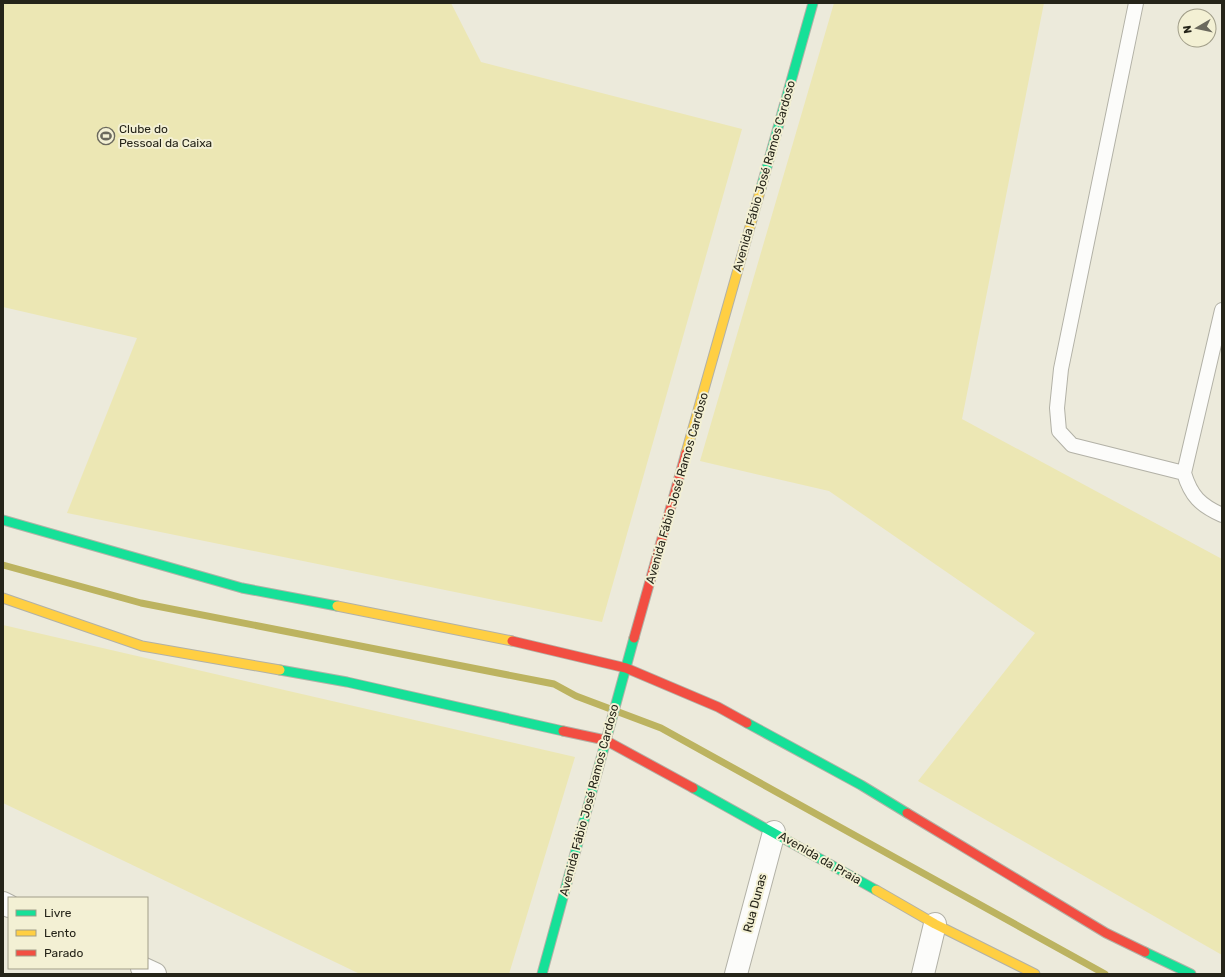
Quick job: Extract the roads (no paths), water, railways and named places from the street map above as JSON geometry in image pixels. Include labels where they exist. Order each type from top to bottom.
[{"type":"street","name":"Avenida Fábio José Ramos Cardoso","points":[[542,974],[619,689],[813,3]]},
{"type":"street","points":[[3,520],[242,588],[480,634],[626,668],[718,707],[862,785],[1106,933],[1191,974]]},
{"type":"street","name":"Avenida da Praia","points":[[3,598],[142,646],[347,682],[606,736],[935,924],[1035,974]]},
{"type":"street","name":"Rua Dunas","points":[[736,974],[774,832]]},
{"type":"street","points":[[923,974],[935,924]]},
{"type":"street","points":[[144,969],[155,974]]},
{"type":"lane","points":[[1136,3],[1061,369],[1057,408],[1059,431],[1072,445],[1184,473]]},
{"type":"lane","points":[[1222,310],[1184,473],[1189,489],[1206,508],[1222,515]]},
{"type":"waterway","points":[[3,565],[141,603],[554,684],[576,696],[661,728],[1105,974]]},
{"type":"place","name":"Clube do Pessoal da Caixa","points":[[106,136]]}]
